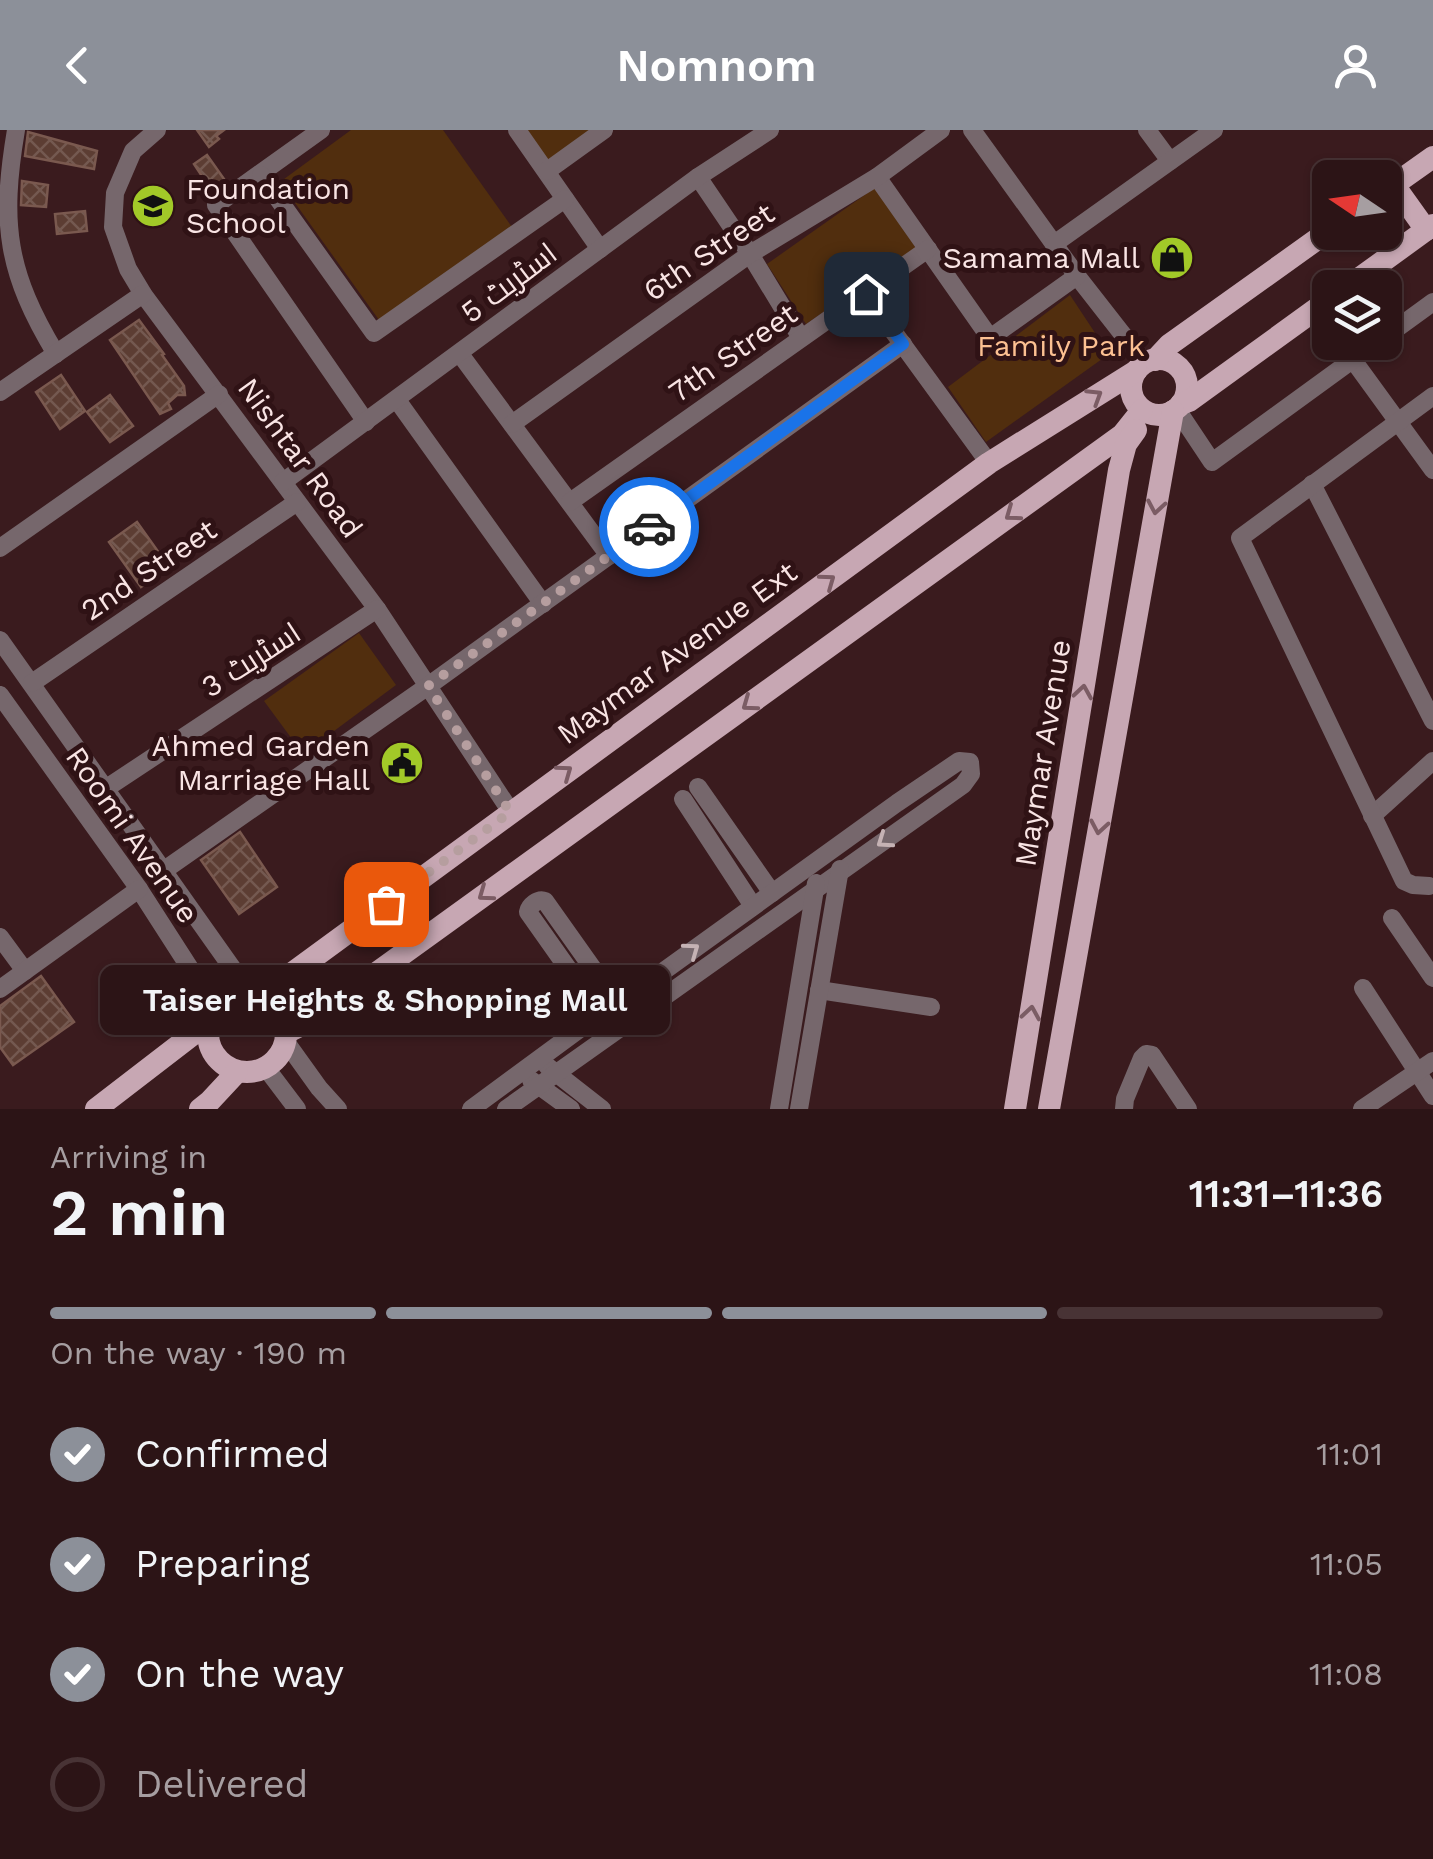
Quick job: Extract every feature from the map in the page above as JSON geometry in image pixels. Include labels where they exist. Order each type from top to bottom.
[{"type":"main road","points":[[1402,179],[1433,157]]},
{"type":"main road","points":[[1371,270],[1430,227],[1402,200]]},
{"type":"main road","name":"Maymar Avenue Ext","points":[[255,994],[989,464],[1145,365],[1312,243]]},
{"type":"main road","points":[[1049,1109],[1177,408],[1186,394],[1182,373],[1166,360],[1145,365],[1132,380],[1135,402],[1144,411],[1162,415],[1177,408],[1189,401],[1312,312]]},
{"type":"main road","points":[[286,1037],[1122,435],[1144,411]]},
{"type":"main road","name":"Maymar Avenue","points":[[1016,1109],[1119,470],[1126,444],[1144,411]]},
{"type":"main road","points":[[96,1109],[236,995],[255,994],[274,1004],[283,1018],[286,1037],[278,1057],[266,1068],[252,1072],[237,1072],[222,1064],[212,1053],[208,1038],[212,1016]]},
{"type":"main road","points":[[200,1109],[237,1072]]},
{"type":"street","points":[[16,130],[7,165],[3,240],[32,314],[56,354]]},
{"type":"street","name":"Nishtar Road","points":[[156,130],[133,151],[115,193],[113,227],[128,268],[142,294],[377,610],[510,812]]},
{"type":"street","points":[[321,130],[216,206],[366,422]]},
{"type":"street","points":[[517,130],[600,248]]},
{"type":"street","points":[[546,171],[604,130]]},
{"type":"street","name":"6th Street","points":[[512,424],[750,254],[877,177],[941,130]]},
{"type":"street","points":[[972,130],[1145,365]]},
{"type":"street","points":[[1147,130],[1170,161]]},
{"type":"street","points":[[1054,244],[1214,130]]},
{"type":"street","name":"اسٹریٹ 5","points":[[283,482],[758,134]]},
{"type":"street","points":[[261,175],[374,333],[565,199]]},
{"type":"street","points":[[877,177],[990,338],[1077,276]]},
{"type":"street","points":[[698,178],[801,338]]},
{"type":"street","name":"7th Street","points":[[570,502],[928,249]]},
{"type":"street","points":[[0,392],[142,294]]},
{"type":"street","points":[[866,294],[989,464]]},
{"type":"street","points":[[1402,325],[1433,302]]},
{"type":"street","points":[[163,871],[428,686],[903,344]]},
{"type":"street","points":[[460,354],[609,556]]},
{"type":"street","points":[[1177,408],[1212,462],[1353,360],[1433,470]]},
{"type":"street","points":[[0,548],[218,394]]},
{"type":"street","points":[[1432,887],[1404,881],[1240,538],[1433,396]]},
{"type":"street","points":[[397,400],[542,604]]},
{"type":"street","points":[[1312,484],[1433,721]]},
{"type":"street","name":"2nd Street","points":[[32,683],[297,502]]},
{"type":"street","name":"اسٹریٹ 3","points":[[105,789],[377,610]]},
{"type":"street","name":"Roomi Avenue","points":[[0,640],[255,994]]},
{"type":"street","name":"Roomi Avenue","points":[[0,694],[139,890],[212,1016]]},
{"type":"street","points":[[471,1109],[896,803],[959,761],[970,762],[970,774],[964,785],[506,1109]]},
{"type":"street","points":[[1372,816],[1433,762]]},
{"type":"street","points":[[753,906],[691,793],[772,893]]},
{"type":"street","points":[[799,1109],[842,843]]},
{"type":"street","points":[[778,1109],[816,888],[817,860]]},
{"type":"street","points":[[0,989],[139,890]]},
{"type":"street","points":[[600,1014],[528,912],[538,901],[545,901],[618,1004]]},
{"type":"street","points":[[1392,918],[1433,978]]},
{"type":"street","points":[[0,937],[24,971]]},
{"type":"street","points":[[1363,988],[1425,1066],[1433,1096]]},
{"type":"street","points":[[819,990],[932,1008]]},
{"type":"street","points":[[286,1037],[319,1088],[338,1109]]},
{"type":"street","points":[[1124,1109],[1146,1054],[1152,1055],[1188,1109]]},
{"type":"street","points":[[539,1059],[602,1109]]},
{"type":"street","points":[[1362,1109],[1425,1066]]},
{"type":"street","points":[[266,1068],[297,1109]]},
{"type":"street","points":[[521,1073],[571,1109]]},
{"type":"green space","points":[[351,130],[443,130],[512,227],[379,320],[280,182]]},
{"type":"green space","points":[[524,130],[592,130],[548,164]]},
{"type":"green space","points":[[876,187],[916,248],[806,324],[767,264]]},
{"type":"green space","name":"Family Park","points":[[1070,295],[1109,354],[986,442],[948,387]]},
{"type":"green space","points":[[359,633],[396,685],[303,754],[264,701]]},
{"type":"building","points":[[197,130],[224,130],[209,147]]},
{"type":"building","points":[[28,132],[97,151],[94,169],[25,156]]},
{"type":"building","points":[[207,155],[224,179],[211,190],[194,164]]},
{"type":"building","points":[[22,181],[48,185],[46,207],[21,205]]},
{"type":"building","points":[[85,211],[87,231],[57,234],[55,214]]},
{"type":"building","points":[[139,320],[184,386],[185,395],[177,395],[168,403],[171,409],[160,414],[110,340]]},
{"type":"building","points":[[61,375],[85,411],[60,429],[36,392]]},
{"type":"building","points":[[110,395],[133,426],[110,442],[87,412]]},
{"type":"building","points":[[137,522],[169,567],[141,587],[109,542]]},
{"type":"building","points":[[240,832],[277,887],[239,914],[201,860]]},
{"type":"building","points":[[41,976],[74,1022],[13,1065],[0,1047],[0,1006]]},
{"type":"way so far","points":[[386,904],[510,812],[428,686],[649,527]]},
{"type":"place","name":"Foundation School","points":[[153,206]]},
{"type":"place","name":"Samama Mall","points":[[1172,258]]},
{"type":"place","name":"Ahmed Garden Marriage Hall","points":[[402,763]]},
{"type":"place","name":"Taiser Heights & Shopping Mall","points":[[386,904]]},
{"type":"route","points":[[649,527],[903,344],[866,294]]}]
